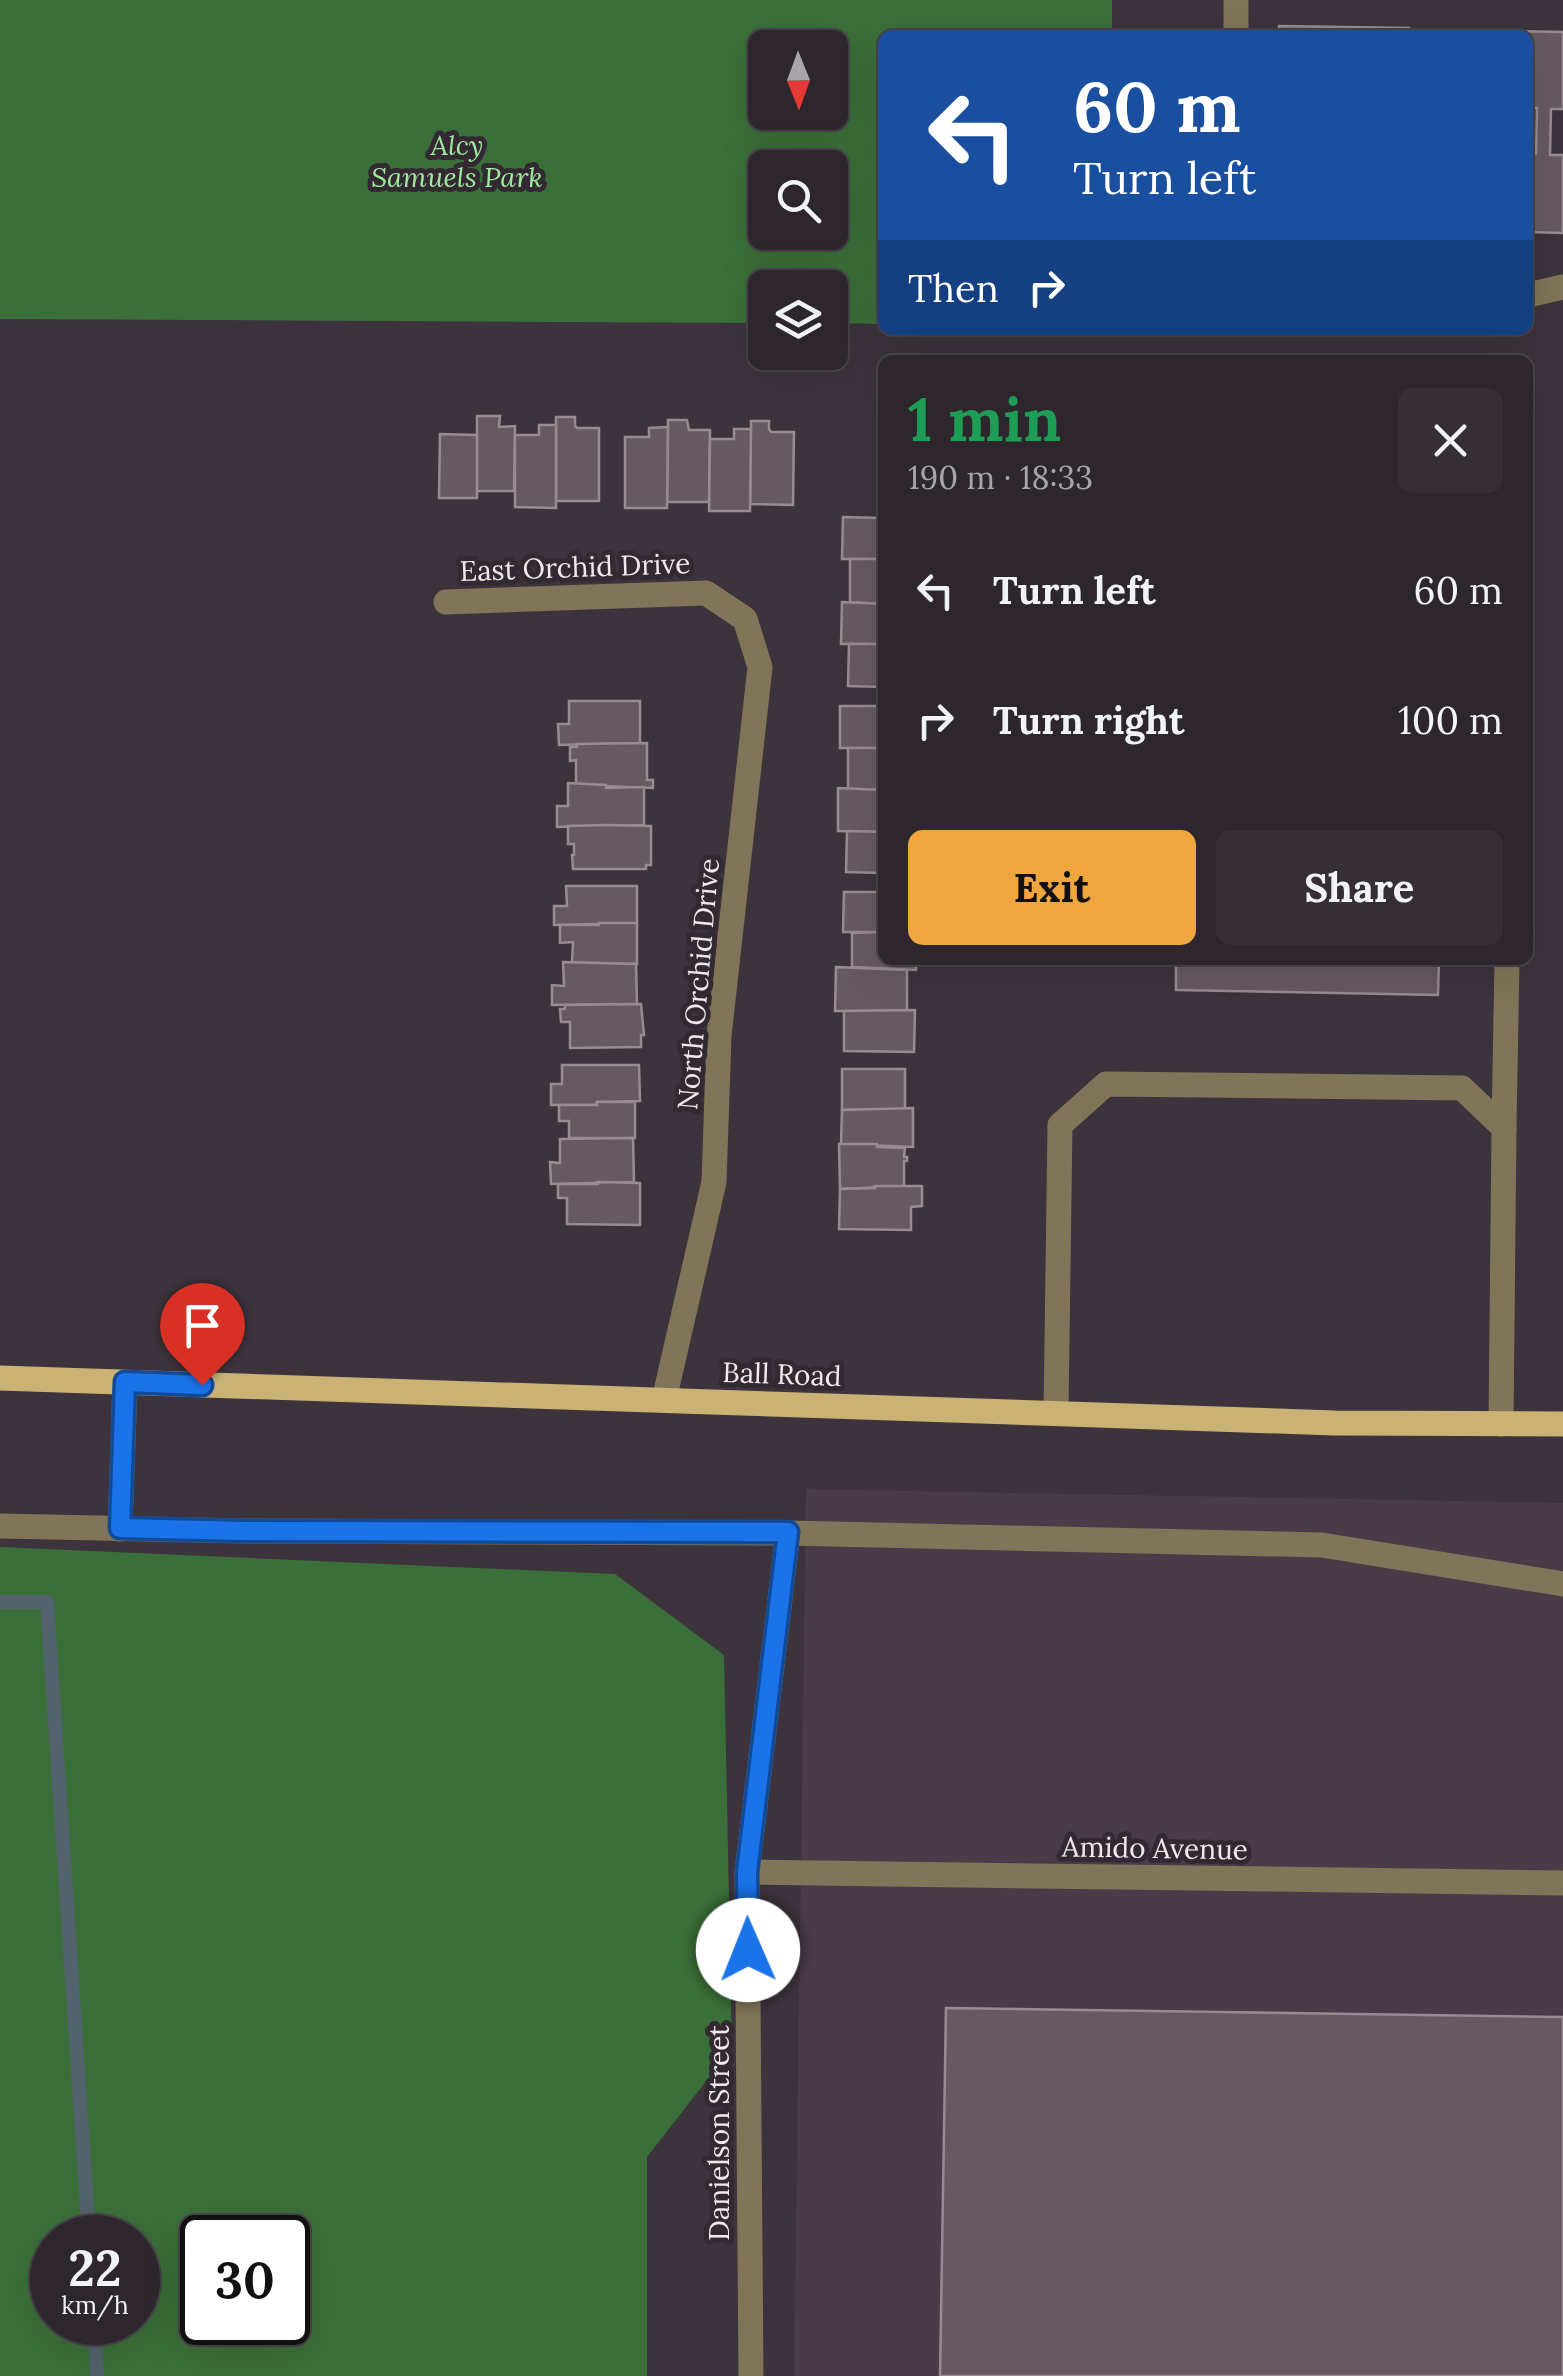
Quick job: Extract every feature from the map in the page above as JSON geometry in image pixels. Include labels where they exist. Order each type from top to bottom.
[{"type":"main road","name":"Ball Road","points":[[0,1378],[1334,1423],[1563,1424]]},
{"type":"street","points":[[1236,0],[1236,30]]},
{"type":"street","points":[[1533,294],[1563,287]]},
{"type":"street","name":"East Orchid Drive","points":[[446,602],[706,593]]},
{"type":"street","name":"North Orchid Drive","points":[[664,1400],[714,1182],[719,1036],[760,668],[746,619],[706,593]]},
{"type":"street","points":[[1500,1424],[1507,965]]},
{"type":"street","points":[[1056,1414],[1060,1124],[1106,1084],[1462,1088],[1504,1128]]},
{"type":"street","points":[[120,1528],[125,1382]]},
{"type":"street","points":[[0,1526],[244,1531],[788,1532],[1322,1545],[1563,1584]]},
{"type":"street","name":"Danielson Street","points":[[751,2376],[747,1872],[788,1532]]},
{"type":"street","name":"Amido Avenue","points":[[747,1872],[1563,1883]]},
{"type":"shaded area","points":[[806,1489],[1563,1503],[1563,2376],[794,2376]]},
{"type":"green space","name":"Alcy Samuels Park","points":[[0,0],[1112,0],[1112,30],[878,30],[878,324],[848,323],[848,270],[748,270],[748,323],[0,319]]},
{"type":"green space","points":[[0,1547],[615,1574],[724,1655],[732,2048],[647,2157],[647,2376],[0,2376]]},
{"type":"building","points":[[1279,26],[1409,28],[1409,30],[1279,30]]},
{"type":"building","points":[[1533,31],[1563,32],[1563,109],[1551,109],[1550,155],[1563,155],[1563,233],[1533,232],[1537,108],[1533,108]]},
{"type":"building","points":[[477,416],[500,416],[499,427],[515,426],[514,491],[477,491]]},
{"type":"building","points":[[556,417],[575,417],[577,428],[599,428],[599,501],[556,501]]},
{"type":"building","points":[[668,420],[687,420],[689,430],[710,430],[709,502],[667,502]]},
{"type":"building","points":[[751,421],[769,421],[771,432],[794,432],[793,505],[750,504]]},
{"type":"building","points":[[539,425],[556,425],[556,508],[515,507],[515,435],[539,435]]},
{"type":"building","points":[[668,427],[667,508],[625,508],[625,437],[649,437],[649,428]]},
{"type":"building","points":[[734,429],[751,429],[750,511],[709,511],[710,439],[734,439]]},
{"type":"building","points":[[440,434],[477,435],[477,498],[439,498]]},
{"type":"building","points":[[843,517],[878,518],[878,559],[842,559]]},
{"type":"building","points":[[850,559],[878,559],[878,604],[850,602]]},
{"type":"building","points":[[842,602],[878,604],[878,644],[841,644]]},
{"type":"building","points":[[849,644],[878,644],[878,687],[848,686]]},
{"type":"building","points":[[569,701],[640,701],[640,743],[559,745],[558,724],[569,724]]},
{"type":"building","points":[[840,706],[878,706],[878,748],[840,748]]},
{"type":"building","points":[[647,743],[647,780],[653,780],[653,788],[576,785],[576,760],[570,761],[570,747]]},
{"type":"building","points":[[848,748],[878,748],[878,790],[848,789]]},
{"type":"building","points":[[568,783],[644,787],[644,825],[557,827],[557,806],[568,806]]},
{"type":"building","points":[[838,788],[878,790],[878,832],[838,831]]},
{"type":"building","points":[[568,826],[651,826],[651,865],[646,865],[646,869],[573,869],[574,844],[568,844]]},
{"type":"building","points":[[847,831],[878,832],[878,873],[846,872]]},
{"type":"building","points":[[566,886],[637,886],[637,923],[554,925],[554,906],[567,906]]},
{"type":"building","points":[[844,892],[878,892],[878,932],[843,932]]},
{"type":"building","points":[[637,923],[637,964],[572,963],[573,942],[560,943],[560,925]]},
{"type":"building","points":[[878,932],[878,965],[916,965],[916,970],[852,967],[852,933]]},
{"type":"building","points":[[563,962],[636,964],[637,1004],[552,1005],[552,985],[564,986]]},
{"type":"building","points":[[1176,965],[1439,965],[1438,995],[1176,990]]},
{"type":"building","points":[[836,967],[907,970],[907,1011],[835,1011]]},
{"type":"building","points":[[641,1004],[641,1047],[570,1048],[570,1022],[561,1022],[560,1009],[565,1009],[565,1005]]},
{"type":"building","points":[[915,1010],[914,1052],[844,1051],[844,1011]]},
{"type":"building","points":[[562,1065],[639,1065],[640,1101],[551,1105],[551,1084],[562,1084]]},
{"type":"building","points":[[842,1069],[905,1069],[905,1109],[842,1110]]},
{"type":"building","points":[[635,1102],[635,1138],[569,1138],[569,1121],[559,1121],[559,1105]]},
{"type":"building","points":[[913,1108],[913,1147],[841,1144],[842,1110]]},
{"type":"building","points":[[633,1138],[634,1182],[551,1184],[550,1162],[560,1163],[560,1139]]},
{"type":"building","points":[[839,1144],[905,1148],[904,1186],[840,1189]]},
{"type":"building","points":[[640,1183],[640,1225],[567,1224],[567,1198],[558,1198],[558,1184]]},
{"type":"building","points":[[922,1186],[922,1206],[911,1207],[911,1230],[839,1229],[840,1189]]},
{"type":"building","points":[[946,2008],[1563,2017],[1563,2376],[940,2376]]},
{"type":"waterway","points":[[0,1602],[47,1602],[87,2215]]},
{"type":"waterway","points":[[95,2345],[97,2376]]},
{"type":"route","points":[[202,1385],[125,1382],[120,1528],[788,1532],[747,1872],[748,1950]]}]
